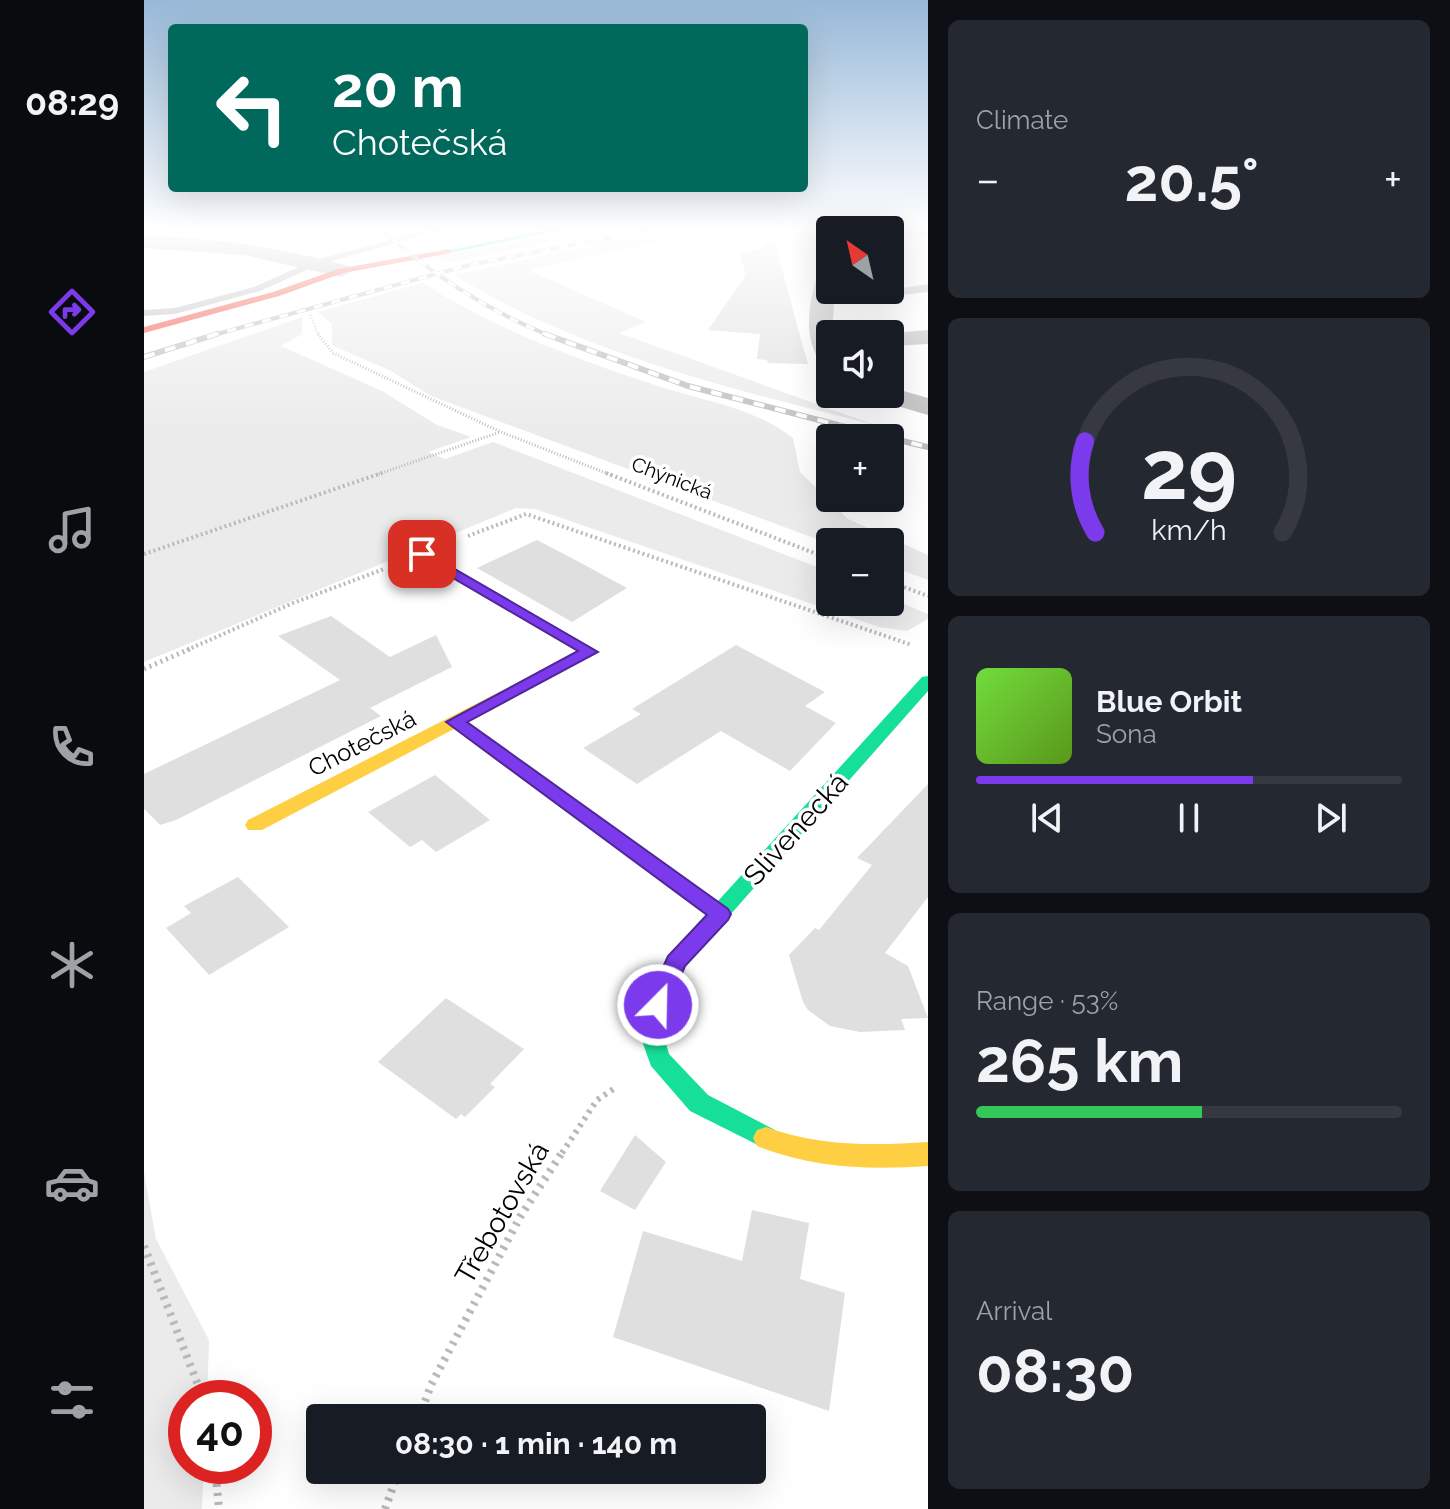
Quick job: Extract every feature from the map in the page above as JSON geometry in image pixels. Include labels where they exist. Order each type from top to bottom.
[{"type":"street","points":[[144,330],[267,296]]},
{"type":"street","points":[[904,338],[928,337]]},
{"type":"street","points":[[904,399],[928,407]]},
{"type":"street","points":[[422,554],[590,652],[455,722]]},
{"type":"street","name":"Slivenecká","points":[[659,1059],[649,1027],[676,962],[928,681]]},
{"type":"street","name":"Chotečská","points":[[255,825],[455,722],[721,914]]},
{"type":"street","points":[[659,1059],[699,1103],[783,1147],[887,1158],[928,1154]]},
{"type":"path","name":"Chýnická","points":[[280,296],[310,315],[320,338],[333,353],[501,432],[816,554]]},
{"type":"path","points":[[144,554],[501,432]]},
{"type":"path","points":[[904,587],[928,596]]},
{"type":"path","name":"Třebotovská","points":[[424,1404],[431,1385],[520,1217],[597,1100],[659,1059]]},
{"type":"path","points":[[144,1246],[196,1380]]},
{"type":"path","points":[[217,1484],[219,1509]]},
{"type":"path","points":[[385,1509],[394,1484]]},
{"type":"shaded area","points":[[374,296],[446,296],[534,341],[670,390],[726,405],[778,427],[793,438],[800,472],[816,488],[816,512],[841,512],[848,519],[868,528],[816,528],[816,539],[431,396],[391,371],[332,345],[332,324],[318,312]]},
{"type":"shaded area","points":[[492,296],[588,296],[646,322],[619,333],[816,404],[816,408],[828,408],[872,424],[658,366],[553,326]]},
{"type":"shaded area","points":[[302,317],[302,334],[281,346],[382,391],[437,425],[471,437],[428,452],[445,459],[493,442],[816,567],[816,605],[535,509],[516,508],[144,662],[144,372]]},
{"type":"shaded area","points":[[904,544],[928,555],[928,580],[904,571]]},
{"type":"shaded area","points":[[904,604],[928,614],[928,619],[907,631],[879,627],[847,616],[904,616]]},
{"type":"shaded area","points":[[144,1172],[156,1239],[209,1340],[208,1380],[168,1380],[168,1484],[203,1484],[202,1509],[144,1509]]},
{"type":"building","points":[[731,296],[790,296],[808,364],[768,363],[767,360],[757,359],[760,334],[708,330]]},
{"type":"building","points":[[537,540],[627,588],[572,622],[477,568]]},
{"type":"building","points":[[331,616],[390,657],[436,635],[452,667],[370,708],[381,716],[176,820],[160,825],[144,809],[144,774],[340,680],[278,636]]},
{"type":"building","points":[[736,645],[825,692],[805,706],[836,723],[790,771],[721,731],[637,784],[583,748],[641,714],[632,709]]},
{"type":"building","points":[[435,775],[490,820],[436,852],[422,840],[410,847],[368,812]]},
{"type":"building","points":[[928,784],[928,897],[885,953],[908,966],[928,1018],[901,1019],[905,1030],[860,1032],[830,1026],[808,1010],[803,1002],[789,955],[815,928],[819,930],[872,865],[857,858]]},
{"type":"building","points":[[238,877],[289,927],[209,975],[166,928],[191,913],[184,906]]},
{"type":"building","points":[[446,998],[524,1049],[490,1084],[495,1087],[465,1117],[461,1114],[456,1119],[378,1062]]},
{"type":"building","points":[[635,1135],[666,1162],[635,1210],[600,1191]]},
{"type":"building","points":[[752,1210],[809,1223],[800,1279],[845,1293],[829,1411],[613,1337],[643,1231],[742,1261]]},
{"type":"waterway","points":[[144,313],[175,311],[229,296]]},
{"type":"railway","points":[[215,335],[354,296]]},
{"type":"railway","points":[[473,296],[548,335]]},
{"type":"railway","points":[[144,357],[215,335]]},
{"type":"railway","points":[[210,336],[215,335]]},
{"type":"railway","points":[[548,335],[688,386],[834,424]]},
{"type":"railway","points":[[904,441],[928,447]]},
{"type":"traffic: fast","points":[[766,1138],[699,1103],[659,1059],[649,1027],[676,962],[928,681]]},
{"type":"traffic: fast","points":[[552,792],[721,914]]},
{"type":"traffic: slow","points":[[422,554],[590,652],[455,722]]},
{"type":"traffic: slow","points":[[255,825],[455,722],[552,792]]},
{"type":"traffic: slow","points":[[766,1138],[782,1145],[823,1153],[868,1156],[928,1154]]},
{"type":"traffic: jam","points":[[144,330],[267,296]]},
{"type":"route","points":[[422,554],[590,652],[455,722],[721,914],[676,962],[658,1005]]}]
